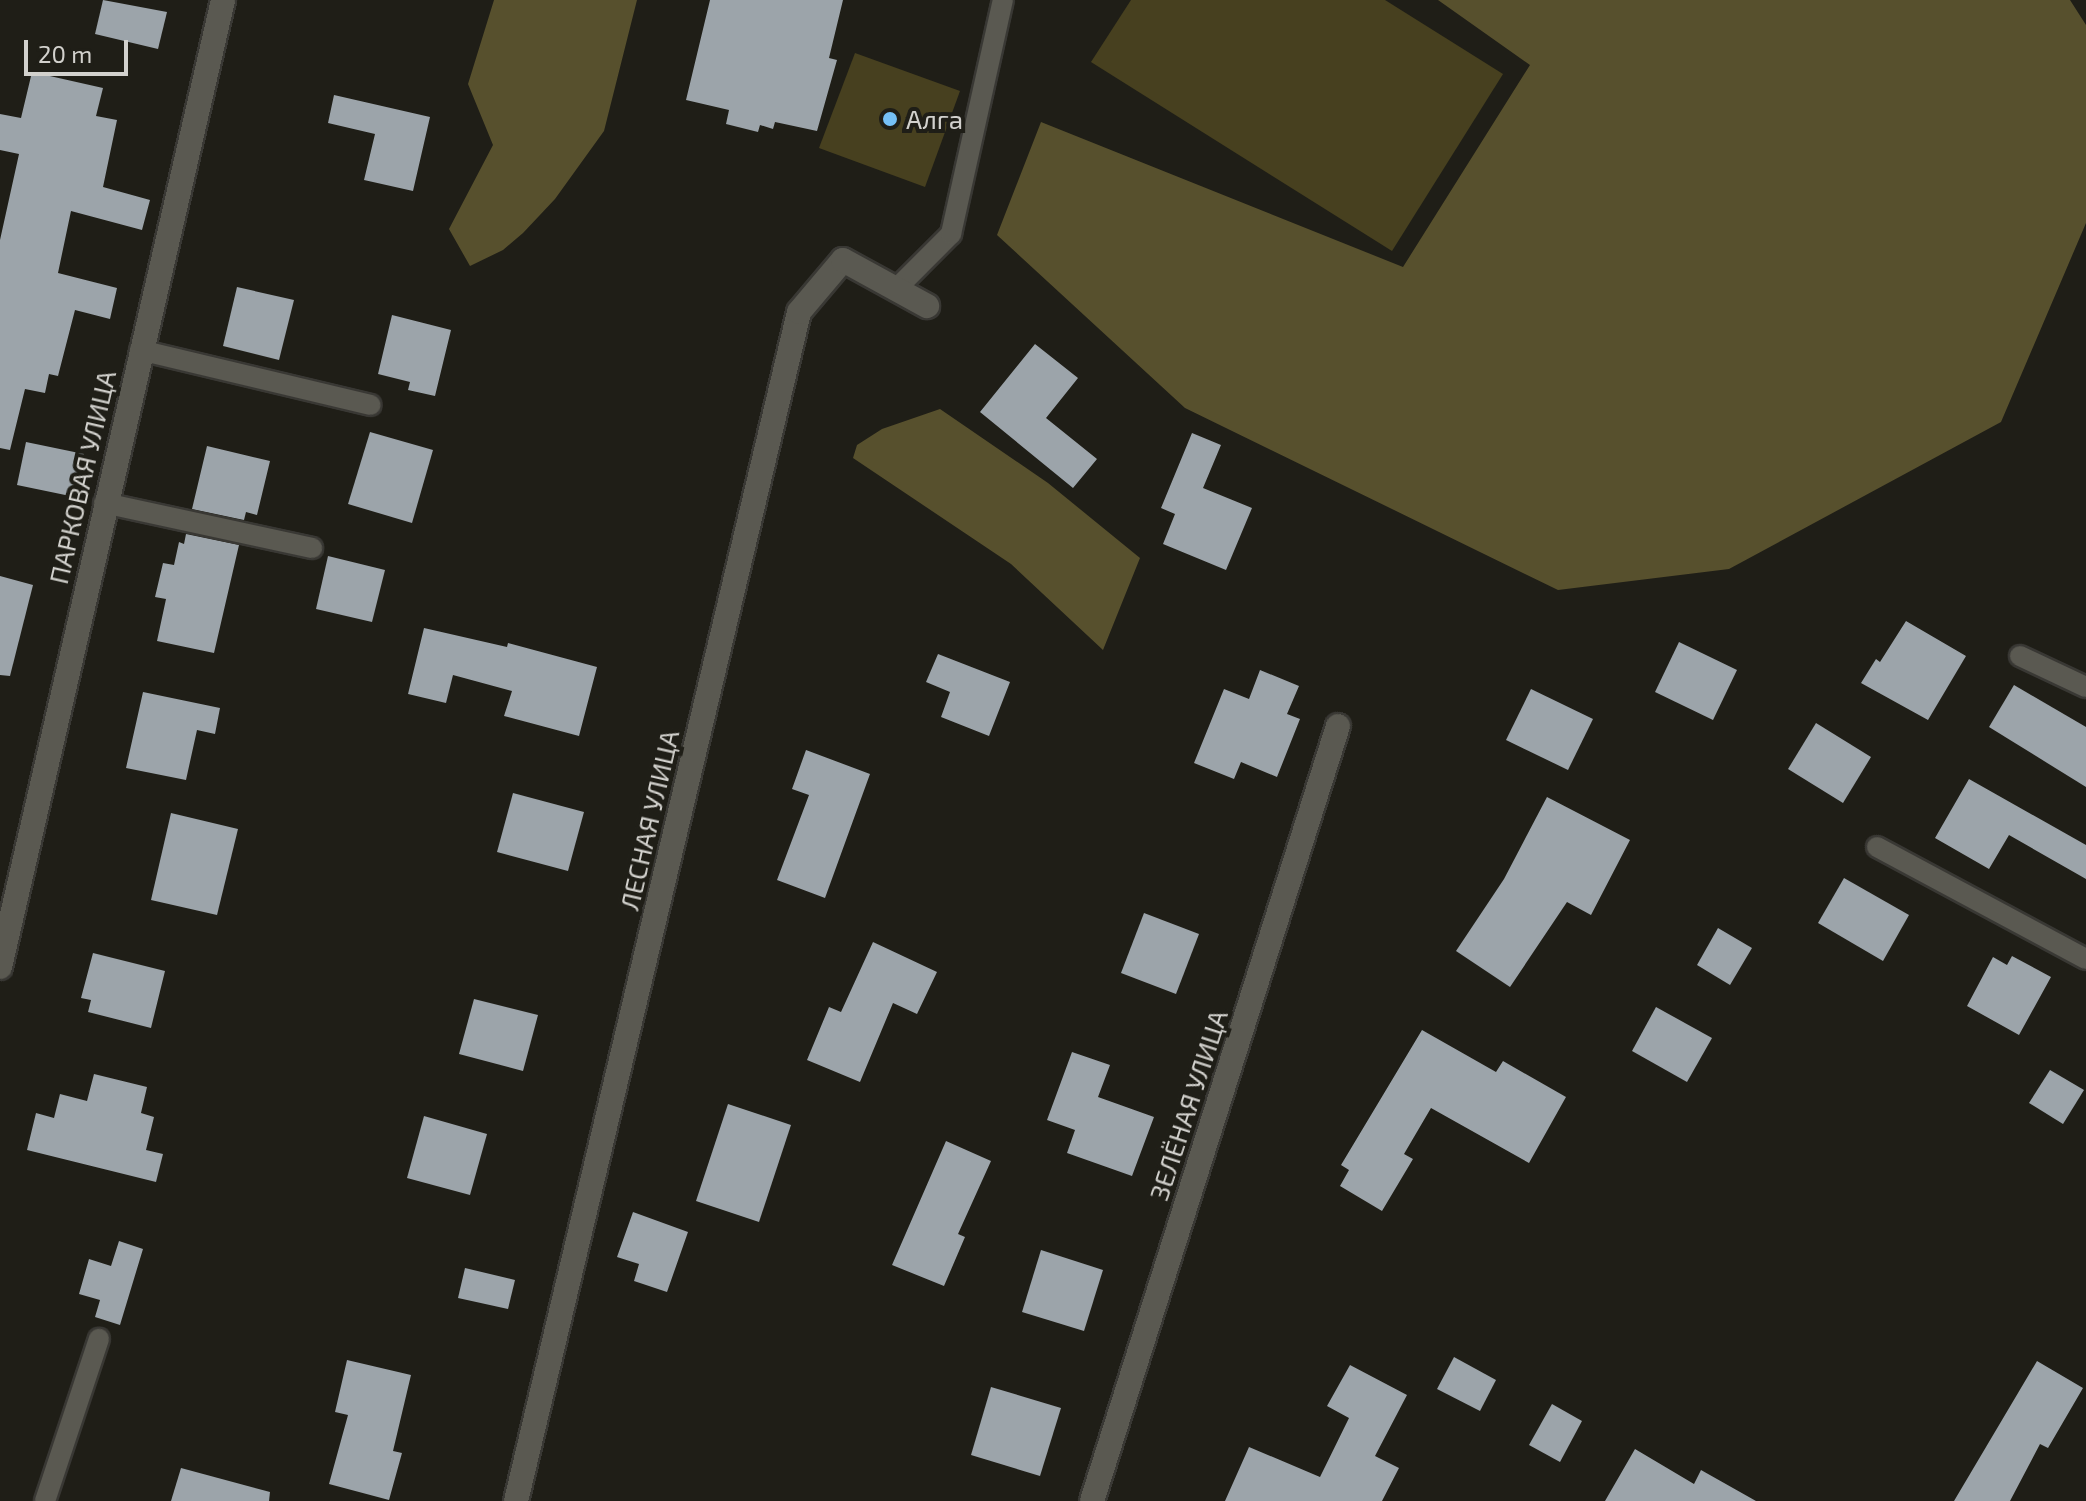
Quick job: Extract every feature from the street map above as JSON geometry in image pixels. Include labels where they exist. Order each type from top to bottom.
[{"type":"street","name":"ПАРКОВАЯ УЛИЦА","points":[[0,967],[104,503],[223,0]]},
{"type":"street","name":"ЛЕСНАЯ УЛИЦА","points":[[516,1501],[799,312],[843,260],[927,306]]},
{"type":"street","name":"ЗЕЛЁНАЯ УЛИЦА","points":[[1092,1501],[1338,726]]},
{"type":"lane","points":[[896,289],[951,234],[1003,0]]},
{"type":"lane","points":[[140,350],[371,405]]},
{"type":"lane","points":[[104,503],[312,548]]},
{"type":"lane","points":[[2020,656],[2086,687]]},
{"type":"lane","points":[[1877,847],[2086,959]]},
{"type":"lane","points":[[45,1501],[99,1339]]},
{"type":"shaded area","points":[[494,0],[637,0],[604,131],[555,199],[523,233],[503,250],[470,266],[449,229],[493,145],[468,84]]},
{"type":"shaded area","points":[[1131,0],[1385,0],[1503,74],[1392,251],[1091,62]]},
{"type":"shaded area","points":[[1438,0],[2070,0],[2086,25],[2086,223],[2001,422],[1729,569],[1558,590],[1185,408],[997,235],[1041,122],[1403,267],[1530,65]]},
{"type":"shaded area","name":"Алга","points":[[855,53],[960,91],[925,187],[819,148]]},
{"type":"shaded area","points":[[940,409],[1048,483],[1140,558],[1103,650],[1011,564],[853,458],[857,445],[882,429]]},
{"type":"building","points":[[103,0],[167,12],[158,49],[95,34]]},
{"type":"building","points":[[710,0],[843,0],[829,58],[837,60],[817,131],[775,122],[773,129],[760,125],[758,132],[726,124],[729,110],[686,100]]},
{"type":"building","points":[[32,72],[103,88],[96,116],[117,120],[103,187],[150,200],[142,230],[71,211],[58,273],[117,288],[110,319],[75,310],[58,376],[49,374],[45,393],[25,389],[10,450],[0,448],[0,240],[19,154],[0,150],[0,114],[21,118]]},
{"type":"building","points":[[334,95],[430,117],[413,191],[364,180],[375,134],[328,123]]},
{"type":"building","points":[[237,287],[294,300],[279,360],[223,346]]},
{"type":"building","points":[[392,315],[451,330],[435,396],[408,390],[410,382],[378,374]]},
{"type":"building","points":[[1035,344],[1078,378],[1046,418],[1097,459],[1073,488],[980,412]]},
{"type":"building","points":[[370,432],[433,450],[412,523],[348,504]]},
{"type":"building","points":[[1192,433],[1221,445],[1203,488],[1252,508],[1226,570],[1163,544],[1175,514],[1161,508]]},
{"type":"building","points":[[26,442],[84,454],[75,497],[17,485]]},
{"type":"building","points":[[207,446],[270,461],[257,515],[246,512],[244,520],[192,509]]},
{"type":"building","points":[[186,534],[239,545],[214,653],[157,641],[166,599],[155,597],[163,563],[174,565],[179,542],[184,544]]},
{"type":"building","points":[[328,556],[385,570],[372,622],[316,609]]},
{"type":"building","points":[[0,576],[33,585],[10,676],[0,675]]},
{"type":"building","points":[[1906,621],[1966,656],[1928,720],[1861,683],[1876,659],[1880,662]]},
{"type":"building","points":[[424,628],[507,647],[508,643],[597,667],[579,736],[504,716],[512,691],[453,675],[446,703],[408,694]]},
{"type":"building","points":[[1679,642],[1737,670],[1713,720],[1655,692]]},
{"type":"building","points":[[938,654],[1010,682],[989,736],[941,717],[950,692],[926,682]]},
{"type":"building","points":[[1260,670],[1299,686],[1287,714],[1300,719],[1277,777],[1241,762],[1234,779],[1194,763],[1224,689],[1249,699]]},
{"type":"building","points":[[2014,685],[2086,727],[2086,787],[1989,727]]},
{"type":"building","points":[[1531,689],[1593,719],[1568,770],[1506,740]]},
{"type":"building","points":[[143,692],[220,708],[215,734],[197,730],[186,780],[126,768]]},
{"type":"building","points":[[1816,723],[1871,757],[1843,803],[1788,769]]},
{"type":"building","points":[[806,750],[870,774],[825,898],[777,880],[809,795],[792,789]]},
{"type":"building","points":[[1969,779],[2086,845],[2086,879],[2009,835],[1989,869],[1935,838]]},
{"type":"building","points":[[513,793],[584,812],[568,871],[497,852]]},
{"type":"building","points":[[1547,797],[1630,840],[1591,915],[1567,902],[1510,987],[1456,951],[1504,879]]},
{"type":"building","points":[[171,813],[238,829],[217,915],[151,900]]},
{"type":"building","points":[[1844,878],[1909,915],[1883,961],[1818,923]]},
{"type":"building","points":[[1144,913],[1199,934],[1176,994],[1121,973]]},
{"type":"building","points":[[1718,928],[1752,948],[1730,985],[1697,965]]},
{"type":"building","points":[[873,942],[937,972],[917,1014],[893,1003],[860,1082],[807,1060],[829,1007],[841,1012]]},
{"type":"building","points":[[93,953],[165,971],[151,1028],[88,1012],[91,1000],[81,998]]},
{"type":"building","points":[[2012,956],[2051,977],[2019,1035],[1967,1006],[1993,957],[2007,965]]},
{"type":"building","points":[[474,999],[538,1015],[523,1071],[459,1054]]},
{"type":"building","points":[[1656,1007],[1712,1038],[1687,1082],[1632,1051]]},
{"type":"building","points":[[1422,1030],[1496,1072],[1503,1061],[1566,1097],[1529,1163],[1431,1108],[1404,1154],[1413,1159],[1382,1211],[1340,1186],[1349,1170],[1341,1165]]},
{"type":"building","points":[[1072,1052],[1110,1065],[1098,1097],[1154,1117],[1132,1176],[1067,1153],[1075,1130],[1047,1120]]},
{"type":"building","points":[[2050,1070],[2084,1090],[2063,1124],[2029,1103]]},
{"type":"building","points":[[94,1074],[147,1087],[141,1113],[154,1117],[146,1150],[163,1154],[156,1182],[27,1150],[36,1113],[54,1118],[60,1094],[87,1101]]},
{"type":"building","points":[[728,1104],[791,1125],[759,1222],[696,1201]]},
{"type":"building","points":[[424,1116],[487,1134],[470,1195],[407,1178]]},
{"type":"building","points":[[946,1141],[991,1161],[958,1234],[965,1237],[944,1286],[892,1265]]},
{"type":"building","points":[[633,1212],[688,1232],[667,1292],[634,1281],[639,1264],[617,1257]]},
{"type":"building","points":[[119,1241],[143,1249],[120,1325],[95,1317],[100,1300],[79,1294],[89,1259],[111,1266]]},
{"type":"building","points":[[1041,1250],[1103,1270],[1084,1331],[1022,1312]]},
{"type":"building","points":[[465,1268],[515,1280],[508,1309],[458,1298]]},
{"type":"building","points":[[1454,1357],[1496,1380],[1480,1411],[1437,1389]]},
{"type":"building","points":[[347,1360],[411,1375],[393,1451],[402,1453],[389,1500],[329,1484],[348,1415],[335,1412]]},
{"type":"building","points":[[2037,1361],[2083,1388],[2048,1448],[2040,1444],[2010,1501],[1954,1501]]},
{"type":"building","points":[[1350,1365],[1407,1395],[1375,1456],[1399,1468],[1382,1501],[1225,1501],[1249,1447],[1320,1477],[1349,1418],[1327,1406]]},
{"type":"building","points":[[991,1387],[1061,1408],[1040,1476],[971,1455]]},
{"type":"building","points":[[1552,1404],[1582,1421],[1560,1462],[1529,1445]]},
{"type":"building","points":[[1635,1449],[1694,1484],[1701,1470],[1756,1501],[1605,1501]]},
{"type":"building","points":[[181,1468],[270,1492],[269,1501],[171,1501]]},
{"type":"place","name":"Алга","points":[[890,119]]}]
